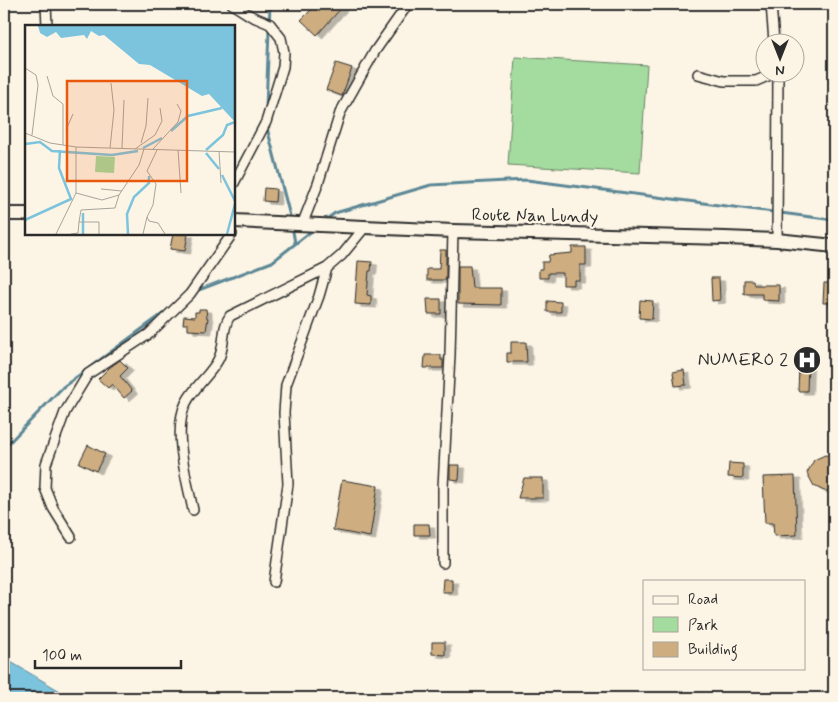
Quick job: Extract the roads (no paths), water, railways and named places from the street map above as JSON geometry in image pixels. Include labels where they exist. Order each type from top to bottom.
[{"type":"main road","points":[[4,214],[25,214]]},
{"type":"main road","name":"Route Nan Lundy","points":[[235,227],[302,225],[777,240],[834,246]]},
{"type":"street","points":[[46,4],[47,25]]},
{"type":"street","points":[[232,4],[251,16],[270,24],[280,38],[284,52],[283,67],[266,122],[235,181]]},
{"type":"street","points":[[302,225],[315,192],[340,113],[375,51],[408,4]]},
{"type":"street","points":[[771,4],[773,32]]},
{"type":"street","points":[[698,74],[724,80],[756,81]]},
{"type":"street","points":[[777,240],[778,82]]},
{"type":"street","points":[[193,510],[180,440],[180,420],[186,402],[219,358],[224,340],[226,321],[230,316],[327,268],[342,255],[365,227]]},
{"type":"street","points":[[443,563],[443,487],[450,355],[453,231]]},
{"type":"street","points":[[71,537],[53,508],[45,488],[46,464],[65,412],[88,374],[149,334],[190,294],[230,235]]},
{"type":"street","points":[[274,582],[288,484],[284,413],[286,385],[319,296],[327,268]]},
{"type":"water","points":[[4,658],[72,698],[4,698]]},
{"type":"waterway","points":[[266,108],[270,4]]},
{"type":"waterway","points":[[266,124],[291,220]]},
{"type":"waterway","points":[[324,221],[335,213],[431,185],[527,180],[834,220]]},
{"type":"waterway","points":[[292,226],[295,243]]},
{"type":"waterway","points":[[196,291],[272,262],[313,230]]},
{"type":"waterway","points":[[4,448],[63,387],[168,310]]},
{"type":"place","name":"NUMERO 2","points":[[807,360]]}]
